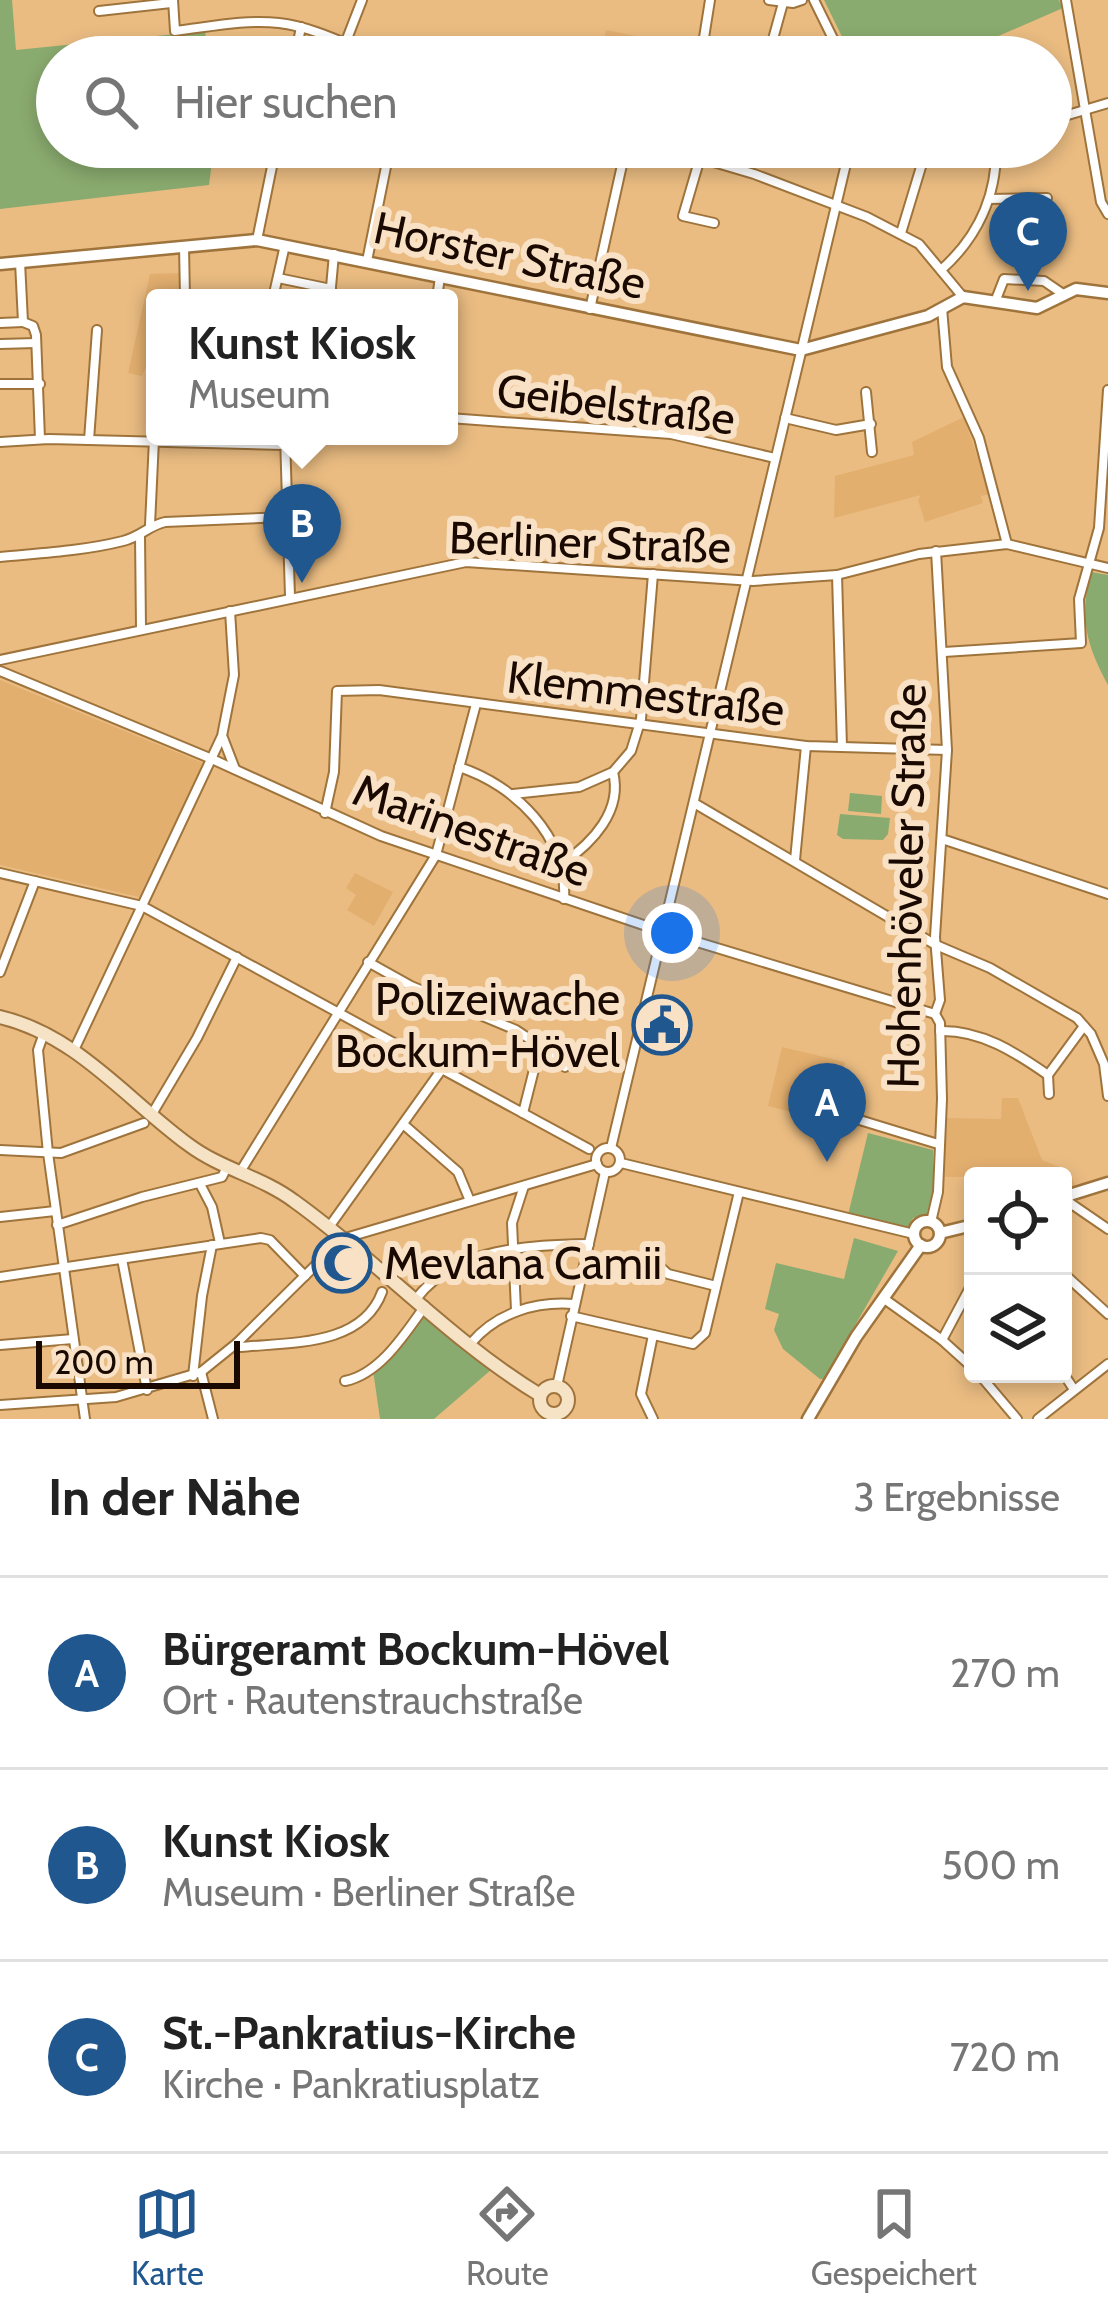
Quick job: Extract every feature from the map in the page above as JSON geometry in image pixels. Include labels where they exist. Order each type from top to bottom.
[{"type":"main road","points":[[0,1017],[44,1031],[74,1050],[148,1119],[196,1150],[280,1192],[329,1227],[540,1395],[545,1411],[560,1416],[568,1404],[568,1396],[557,1386],[547,1387],[540,1395]]},
{"type":"street","points":[[348,36],[362,0]]},
{"type":"street","points":[[704,36],[710,0]]},
{"type":"street","points":[[770,0],[802,0]]},
{"type":"street","points":[[814,0],[832,36]]},
{"type":"street","points":[[1066,0],[1101,202],[1108,214]]},
{"type":"street","points":[[99,11],[172,2],[175,31],[252,22],[301,27],[324,36]]},
{"type":"street","points":[[773,36],[782,3]]},
{"type":"street","points":[[299,36],[301,27]]},
{"type":"street","points":[[1072,114],[1108,103]]},
{"type":"street","points":[[257,240],[272,168]]},
{"type":"street","points":[[367,261],[386,168]]},
{"type":"street","points":[[590,309],[624,168]]},
{"type":"street","points":[[697,168],[683,216],[714,223]]},
{"type":"street","points":[[730,168],[836,203],[901,233],[919,244],[963,297],[1037,308],[1076,289],[1108,293]]},
{"type":"street","points":[[611,1148],[845,168]]},
{"type":"street","points":[[901,233],[921,168]]},
{"type":"street","points":[[941,270],[968,243],[989,199],[993,168]]},
{"type":"street","points":[[989,199],[1047,198]]},
{"type":"street","name":"Horster Straße","points":[[0,264],[257,240],[801,350],[916,320],[963,297]]},
{"type":"street","points":[[184,244],[185,289]]},
{"type":"street","points":[[275,289],[285,245]]},
{"type":"street","points":[[331,289],[334,254]]},
{"type":"street","points":[[20,262],[23,322]]},
{"type":"street","points":[[438,289],[440,277]]},
{"type":"street","points":[[278,278],[314,289]]},
{"type":"street","points":[[995,302],[1004,279],[1044,281],[1063,294]]},
{"type":"street","points":[[942,308],[947,367],[979,438],[1007,544]]},
{"type":"street","points":[[0,323],[33,326],[40,439]]},
{"type":"street","points":[[89,440],[98,330]]},
{"type":"street","points":[[0,344],[36,343]]},
{"type":"street","points":[[0,384],[40,383]]},
{"type":"street","points":[[944,652],[1081,644],[1079,599],[1099,528],[1108,390]]},
{"type":"street","points":[[866,392],[872,452]]},
{"type":"street","points":[[785,418],[836,430],[871,424]]},
{"type":"street","name":"Geibelstraße","points":[[458,419],[671,434],[776,458]]},
{"type":"street","points":[[0,442],[146,442]]},
{"type":"street","points":[[0,557],[99,546],[140,536],[150,525],[153,445]]},
{"type":"street","points":[[286,445],[290,596]]},
{"type":"street","points":[[150,525],[287,517]]},
{"type":"street","points":[[140,536],[141,628]]},
{"type":"street","name":"Berliner Straße","points":[[0,660],[466,562],[747,580],[837,575],[936,551],[1007,544],[1108,568]]},
{"type":"street","name":"Hohenhöveler Straße","points":[[931,1222],[938,1192],[942,1099],[935,1014],[940,1000],[936,945],[947,750],[936,551]]},
{"type":"street","points":[[513,794],[560,791],[613,772],[631,751],[640,727],[653,574]]},
{"type":"street","points":[[837,575],[842,748]]},
{"type":"street","points":[[74,1050],[222,736],[234,675],[230,611]]},
{"type":"street","name":"Marinestraße","points":[[0,671],[212,759],[325,813],[436,854],[664,932],[935,1014]]},
{"type":"street","name":"Klemmestraße","points":[[325,813],[334,772],[337,691],[379,691],[806,746],[947,750]]},
{"type":"street","points":[[57,1225],[222,1177],[233,1169],[339,1012],[436,854],[476,704]]},
{"type":"street","points":[[222,736],[235,770]]},
{"type":"street","points":[[795,860],[806,746]]},
{"type":"street","points":[[459,767],[513,794],[531,813],[563,863],[564,899]]},
{"type":"street","points":[[563,863],[604,823],[616,789],[613,772]]},
{"type":"street","points":[[694,802],[936,945],[1020,983],[1084,1026],[1106,1064],[1108,1096]]},
{"type":"street","points":[[942,839],[1108,894]]},
{"type":"street","points":[[0,873],[142,906],[589,1149]]},
{"type":"street","points":[[0,972],[35,881]]},
{"type":"street","points":[[0,1150],[61,1154],[148,1119],[197,1038],[237,957]]},
{"type":"street","points":[[368,962],[411,986],[516,1030],[566,1067]]},
{"type":"street","points":[[1049,1094],[1048,1075],[1084,1026]]},
{"type":"street","points":[[44,1031],[38,1051],[48,1154],[86,1419]]},
{"type":"street","points":[[940,1031],[1002,1045],[1048,1075]]},
{"type":"street","points":[[523,1113],[540,1046]]},
{"type":"street","points":[[329,1227],[442,1069]]},
{"type":"street","points":[[853,1118],[938,1144]]},
{"type":"street","points":[[403,1124],[458,1172],[470,1201]]},
{"type":"street","points":[[596,1164],[600,1150],[611,1148],[619,1154],[616,1170],[605,1172]]},
{"type":"street","points":[[620,1163],[932,1246],[940,1233],[964,1227]]},
{"type":"street","points":[[596,1164],[605,1172]]},
{"type":"street","points":[[0,1405],[83,1402],[147,1390],[197,1374],[237,1343],[342,1239],[596,1164]]},
{"type":"street","points":[[557,1386],[605,1172]]},
{"type":"street","points":[[1072,1194],[1108,1183]]},
{"type":"street","points":[[200,1184],[212,1207],[216,1244],[202,1296],[197,1374],[213,1419]]},
{"type":"street","points":[[516,1310],[512,1222],[524,1186]]},
{"type":"street","points":[[572,1316],[692,1344],[698,1341],[705,1333],[739,1192]]},
{"type":"street","points":[[1072,1204],[1108,1229]]},
{"type":"street","points":[[0,1217],[55,1211]]},
{"type":"street","points":[[808,1419],[917,1240],[919,1223],[931,1222],[940,1233]]},
{"type":"street","points":[[0,1277],[266,1238],[305,1276]]},
{"type":"street","points":[[345,1381],[390,1352],[421,1298],[463,1264],[511,1248],[589,1244]]},
{"type":"street","points":[[122,1259],[147,1390]]},
{"type":"street","points":[[659,1266],[668,1274],[716,1286]]},
{"type":"street","points":[[1065,1275],[1108,1314]]},
{"type":"street","points":[[237,1343],[241,1347],[338,1334],[368,1314],[382,1292]]},
{"type":"street","points":[[883,1298],[964,1360]]},
{"type":"street","points":[[942,1340],[964,1300]]},
{"type":"street","points":[[470,1343],[516,1310],[574,1304]]},
{"type":"street","points":[[653,1335],[641,1390],[653,1419]]},
{"type":"street","points":[[0,1345],[74,1339]]},
{"type":"street","points":[[1038,1419],[1108,1364]]},
{"type":"street","points":[[986,1383],[1018,1419]]},
{"type":"street","points":[[1070,1383],[1073,1388]]},
{"type":"street","points":[[16,1404],[16,1419]]},
{"type":"shaded area","points":[[606,30],[636,36],[605,36]]},
{"type":"shaded area","points":[[181,273],[181,289],[147,289],[150,274]]},
{"type":"shaded area","points":[[146,292],[146,367],[142,376],[128,373]]},
{"type":"shaded area","points":[[964,417],[990,494],[981,496],[983,503],[925,522],[918,500],[921,495],[834,518],[835,476],[914,455],[912,442]]},
{"type":"shaded area","points":[[0,680],[203,763],[139,897],[0,865]]},
{"type":"shaded area","points":[[355,873],[393,892],[374,926],[347,910],[356,895],[346,888]]},
{"type":"shaded area","points":[[782,1047],[845,1062],[836,1103],[855,1108],[850,1127],[768,1106]]},
{"type":"shaded area","points":[[1002,1098],[1018,1098],[1042,1160],[1060,1167],[964,1167],[964,1177],[945,1177],[946,1118],[1001,1119]]},
{"type":"green space","points":[[0,0],[12,0],[16,50],[36,48],[36,168],[211,168],[209,185],[0,209]]},
{"type":"green space","points":[[824,0],[1059,0],[1063,8],[998,36],[842,36]]},
{"type":"green space","points":[[205,31],[206,36],[155,36]]},
{"type":"green space","points":[[1091,572],[1108,575],[1108,685],[1087,630]]},
{"type":"green space","points":[[850,793],[882,796],[881,814],[848,811]]},
{"type":"green space","points":[[840,814],[890,818],[888,834],[883,840],[843,839],[837,835]]},
{"type":"green space","points":[[868,1133],[933,1150],[933,1192],[926,1216],[913,1218],[907,1228],[848,1215]]},
{"type":"green space","points":[[854,1238],[898,1251],[820,1379],[783,1349],[774,1330],[779,1314],[765,1309],[776,1263],[844,1279]]},
{"type":"green space","points":[[424,1313],[492,1369],[434,1419],[380,1419],[373,1370]]},
{"type":"place","name":"St.-Pankratius-Kirche","points":[[1028,291]]},
{"type":"place","name":"Kunst Kiosk","points":[[302,583]]},
{"type":"place","name":"Polizeiwache Bockum-Hövel","points":[[662,1025]]},
{"type":"place","name":"Bürgeramt Bockum-Hövel","points":[[827,1162]]},
{"type":"place","name":"Mevlana Camii","points":[[342,1263]]}]
